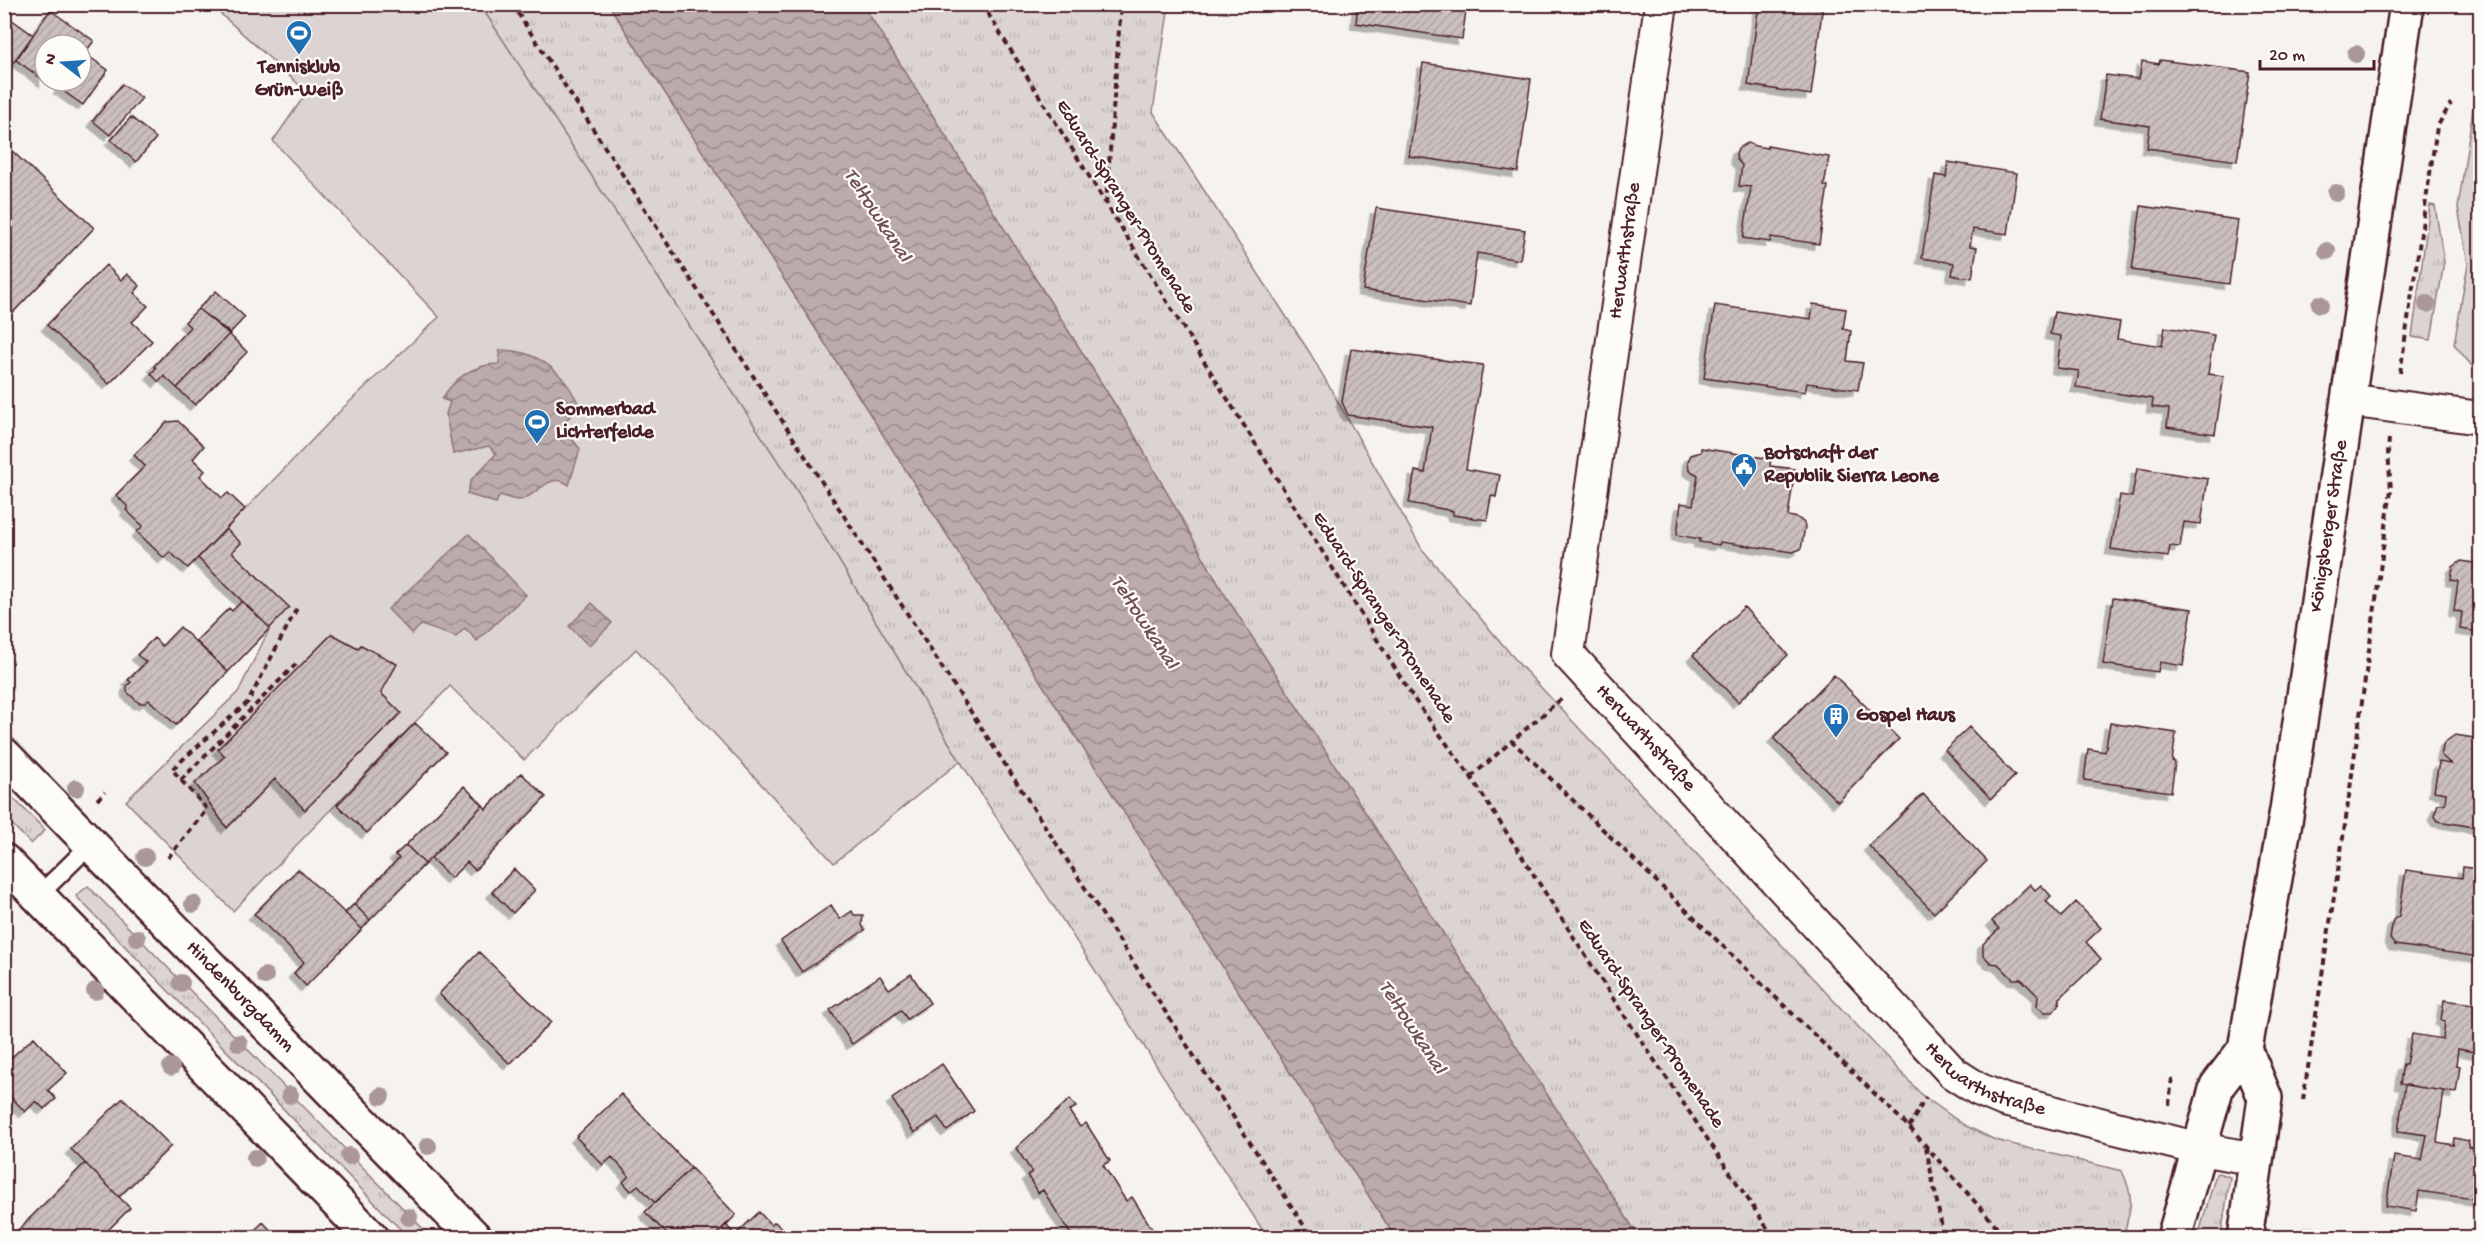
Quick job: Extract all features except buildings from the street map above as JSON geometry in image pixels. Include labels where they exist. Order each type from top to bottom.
[{"type":"main road","name":"Königsberger Straße","points":[[2174,1238],[2217,1086],[2245,1049],[2289,799],[2407,4]]},
{"type":"main road","name":"Hindenburgdamm","points":[[4,755],[476,1238]]},
{"type":"main road","points":[[4,861],[372,1238]]},
{"type":"main road","points":[[2245,1049],[2265,1098],[2245,1238]]},
{"type":"street","name":"Herwarthstraße","points":[[1661,4],[1568,654],[1953,1072],[1978,1089],[2004,1100],[2200,1149],[2256,1159]]},
{"type":"street","points":[[2348,400],[2481,418]]},
{"type":"lane","points":[[38,896],[92,843]]},
{"type":"path","points":[[512,4],[1312,1238]]},
{"type":"path","name":"Eduard-Spranger-Promenade","points":[[982,4],[1414,699],[1471,777],[1621,1010],[1774,1238]]},
{"type":"path","points":[[1106,205],[1121,4]]},
{"type":"path","points":[[2401,363],[2437,127],[2451,104]]},
{"type":"path","points":[[2303,1104],[2345,830],[2391,490],[2388,452]]},
{"type":"path","points":[[168,858],[207,809],[172,769],[248,702],[297,608]]},
{"type":"path","points":[[181,780],[296,664]]},
{"type":"path","points":[[1471,777],[1561,699]]},
{"type":"path","points":[[1512,741],[1909,1127],[2007,1238]]},
{"type":"path","points":[[2169,1109],[2172,1078]]},
{"type":"path","points":[[1909,1127],[1929,1092]]},
{"type":"path","points":[[1925,1146],[1944,1238]]},
{"type":"shaded area","points":[[2304,1225],[2397,1237],[2302,1237]]},
{"type":"green space","name":"Sommerbad Lichterfelde","points":[[211,5],[480,5],[792,483],[960,761],[834,863],[636,649],[524,760],[450,686],[233,911],[126,801],[238,692],[270,628],[198,558],[344,407],[439,317],[273,141],[307,92]]},
{"type":"green space","points":[[480,5],[609,5],[1395,1237],[1267,1237],[960,761],[792,483]]},
{"type":"green space","points":[[863,5],[1169,5],[1153,112],[1310,353],[1422,549],[1520,665],[1922,1095],[1964,1125],[1995,1140],[2122,1171],[2130,1196],[2128,1219],[2123,1237],[1639,1237],[1223,592],[1136,438]]},
{"type":"green space","points":[[2480,62],[2480,368],[2472,366],[2454,344],[2468,264],[2458,208]]},
{"type":"green space","points":[[2430,205],[2435,206],[2444,262],[2431,340],[2412,337]]},
{"type":"green space","points":[[5,790],[45,830],[31,844],[5,817]]},
{"type":"green space","points":[[88,886],[431,1237],[408,1237],[76,896]]},
{"type":"green space","points":[[2216,1174],[2230,1177],[2221,1237],[2198,1237]]},
{"type":"water","name":"Teltowkanal","points":[[609,5],[863,5],[1136,438],[1223,592],[1639,1237],[1395,1237]]},
{"type":"water","points":[[500,350],[527,354],[538,359],[549,366],[567,384],[580,407],[566,420],[564,429],[580,449],[569,485],[562,481],[549,482],[526,498],[519,500],[500,495],[496,503],[467,494],[471,480],[496,454],[489,446],[453,454],[446,414],[450,402],[442,399],[452,385],[466,374],[481,367],[499,364]]},
{"type":"water","points":[[469,534],[526,595],[477,641],[465,628],[456,637],[421,625],[412,634],[388,609]]},
{"type":"water","points":[[592,603],[612,623],[589,646],[569,626]]},
{"type":"place","name":"Tennisklub Grün-Weiß","points":[[299,56]]},
{"type":"place","name":"Sommerbad Lichterfelde","points":[[537,445]]},
{"type":"place","name":"Botschaft der Republik Sierra Leone","points":[[1744,489]]},
{"type":"place","name":"Gospel Haus","points":[[1836,739]]}]
